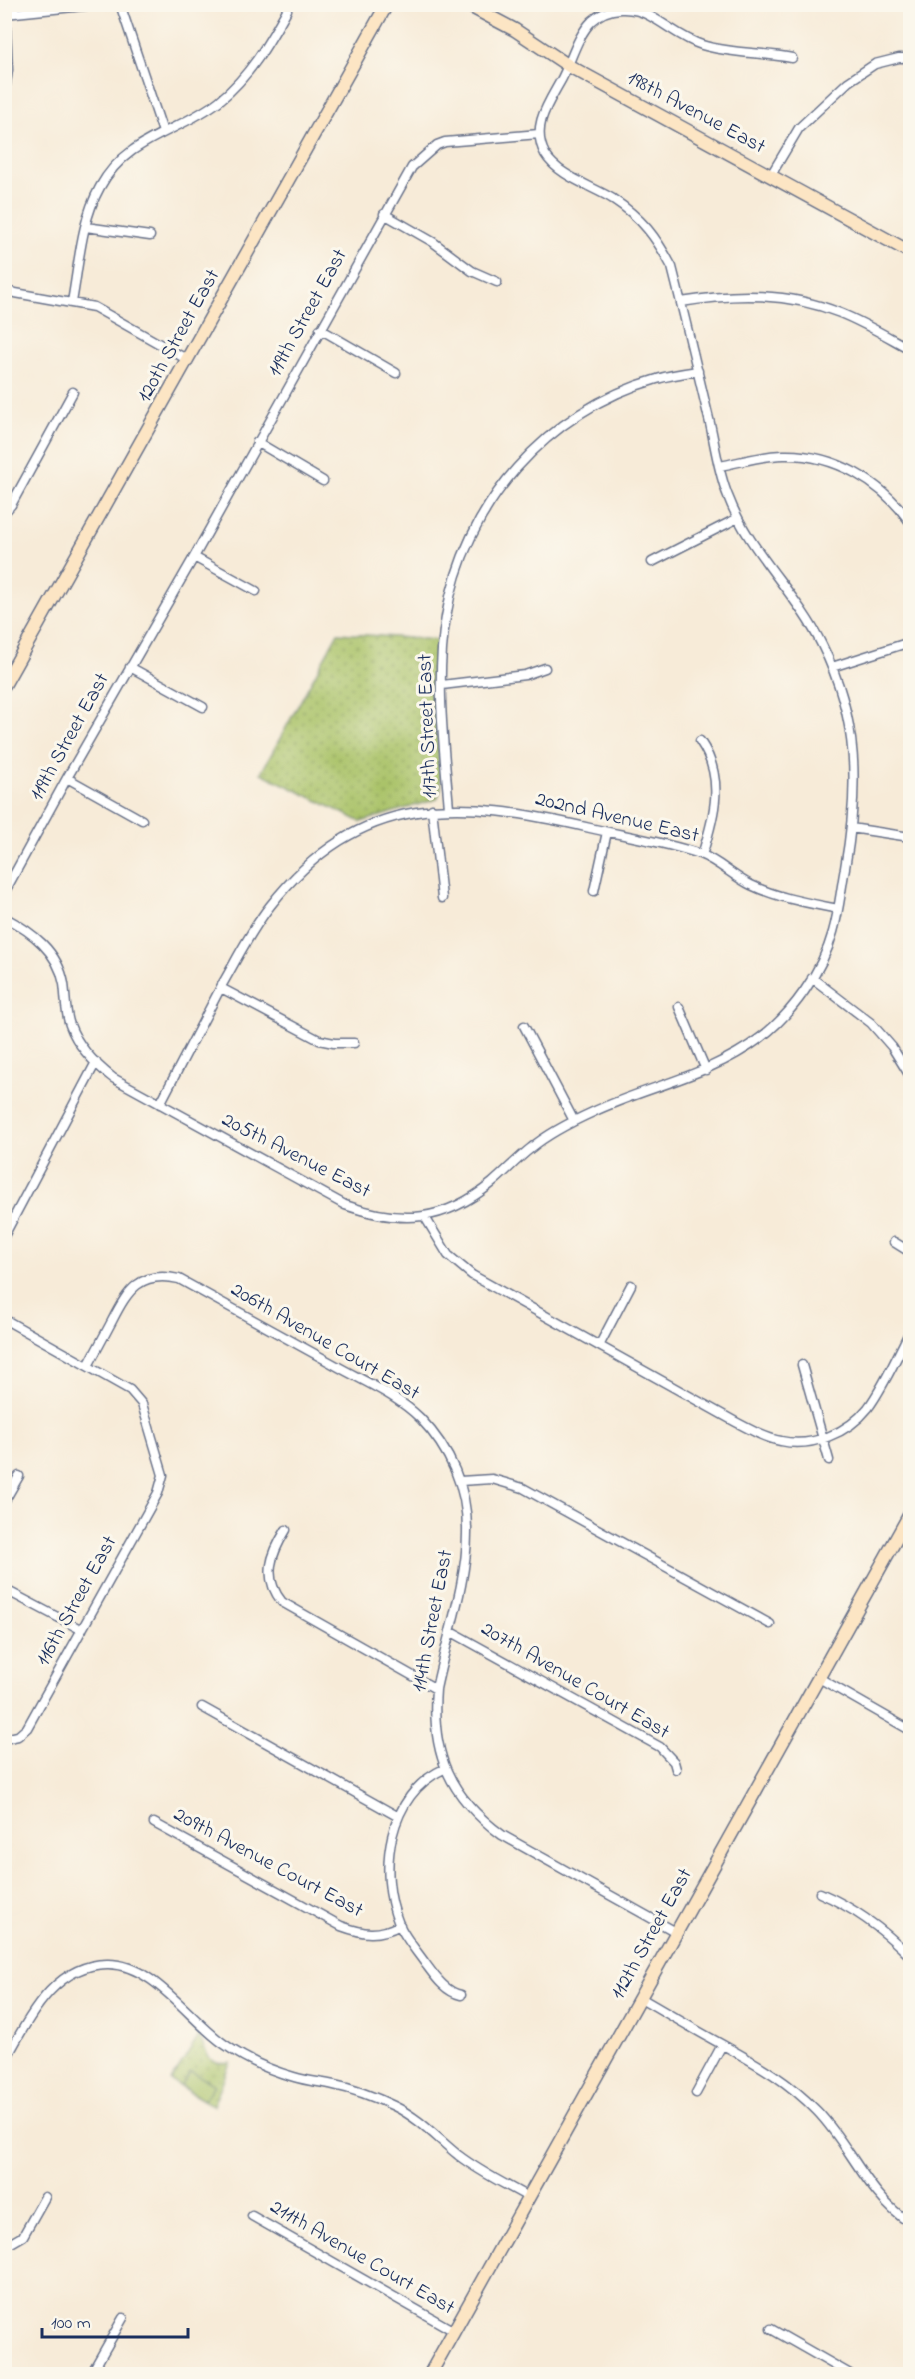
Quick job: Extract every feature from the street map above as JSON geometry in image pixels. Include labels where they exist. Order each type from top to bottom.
[{"type":"street","points":[[4,97],[8,70],[5,9],[104,4]]},
{"type":"street","points":[[120,4],[163,132]]},
{"type":"street","name":"120th Street East","points":[[4,685],[387,4]]},
{"type":"street","name":"198th Avenue East","points":[[466,4],[515,30],[569,66],[910,252]]},
{"type":"street","points":[[539,134],[546,107],[569,66],[579,40],[592,21],[613,9],[636,8],[699,44],[728,52],[792,58]]},
{"type":"street","points":[[72,302],[86,227],[95,196],[112,169],[135,147],[192,119],[231,91],[262,54],[286,10]]},
{"type":"street","points":[[771,176],[799,128],[848,82],[875,64],[899,58],[910,58]]},
{"type":"street","name":"119th Street East","points":[[4,893],[412,167],[437,145],[456,140],[539,134]]},
{"type":"street","name":"205th Avenue East","points":[[4,917],[32,934],[54,959],[64,984],[70,1026],[78,1043],[113,1078],[345,1206],[370,1214],[394,1218],[425,1217],[465,1202],[489,1185],[533,1146],[574,1121],[606,1106],[706,1070],[743,1050],[771,1029],[797,1000],[812,978],[832,935],[838,909],[851,828],[855,779],[852,734],[845,706],[832,667],[815,632],[752,543],[728,497],[672,267],[650,229],[614,200],[558,168],[546,154],[539,134]]},
{"type":"street","points":[[384,214],[433,242],[472,271],[497,282]]},
{"type":"street","points":[[86,227],[150,236]]},
{"type":"street","points":[[4,291],[94,307],[188,360]]},
{"type":"street","points":[[681,302],[734,295],[796,300],[852,318],[910,350]]},
{"type":"street","points":[[321,329],[396,373]]},
{"type":"street","name":"117th Street East","points":[[160,1104],[258,922],[282,890],[311,862],[340,841],[369,825],[400,815],[449,808],[442,643],[454,580],[474,530],[505,481],[541,443],[591,408],[628,389],[658,379],[698,371]]},
{"type":"street","points":[[4,513],[73,392]]},
{"type":"street","points":[[257,442],[323,481]]},
{"type":"street","points":[[720,466],[784,455],[828,461],[877,486],[910,522]]},
{"type":"street","points":[[652,562],[738,518]]},
{"type":"street","points":[[194,557],[256,591]]},
{"type":"street","points":[[832,667],[910,642]]},
{"type":"street","points":[[130,667],[203,707]]},
{"type":"street","points":[[442,685],[525,675],[545,668]]},
{"type":"street","points":[[700,741],[713,764],[716,784],[712,818],[702,855]]},
{"type":"street","points":[[67,778],[141,820]]},
{"type":"street","name":"202nd Avenue East","points":[[449,808],[509,812],[702,855],[764,891],[838,909]]},
{"type":"street","points":[[432,809],[442,897]]},
{"type":"street","points":[[851,828],[910,837]]},
{"type":"street","points":[[594,891],[607,832]]},
{"type":"street","points":[[812,978],[871,1023],[892,1047],[910,1076]]},
{"type":"street","points":[[221,988],[319,1040],[354,1043]]},
{"type":"street","points":[[679,1007],[706,1070]]},
{"type":"street","points":[[524,1026],[574,1121]]},
{"type":"street","points":[[4,1236],[96,1062]]},
{"type":"street","points":[[425,1217],[448,1255],[472,1275],[747,1428],[779,1441],[789,1443],[823,1438],[844,1430],[868,1408],[910,1331]]},
{"type":"street","points":[[894,1242],[910,1252]]},
{"type":"street","name":"206th Avenue Court East","points":[[88,1366],[125,1296],[139,1283],[156,1277],[166,1276],[179,1279],[407,1407],[432,1432],[448,1455],[460,1481]]},
{"type":"street","points":[[599,1346],[632,1286]]},
{"type":"street","points":[[4,1319],[88,1366]]},
{"type":"street","points":[[802,1365],[829,1460]]},
{"type":"street","name":"116th Street East","points":[[8,1738],[22,1733],[27,1728],[158,1493],[163,1474],[142,1404],[130,1390],[88,1366]]},
{"type":"street","points":[[4,1502],[19,1476]]},
{"type":"street","points":[[460,1481],[492,1479],[523,1488],[770,1624]]},
{"type":"street","name":"114th Street East","points":[[460,1481],[465,1504],[467,1533],[464,1563],[436,1689],[435,1729],[444,1768],[462,1799],[479,1817],[502,1835],[676,1932]]},
{"type":"street","name":"112th Street East","points":[[430,2374],[639,1997],[909,1521]]},
{"type":"street","points":[[286,1530],[277,1543],[269,1569],[274,1589],[282,1602],[436,1689]]},
{"type":"street","points":[[4,1589],[82,1630]]},
{"type":"street","name":"207th Avenue Court East","points":[[450,1631],[660,1747],[674,1762],[676,1769]]},
{"type":"street","points":[[819,1678],[910,1730]]},
{"type":"street","points":[[202,1707],[398,1816]]},
{"type":"street","points":[[444,1768],[432,1774],[414,1789],[398,1816],[388,1878],[400,1925],[440,1982],[453,1994],[461,1995]]},
{"type":"street","name":"209th Avenue Court East","points":[[154,1823],[341,1926],[359,1932],[376,1934],[400,1925]]},
{"type":"street","points":[[820,1893],[871,1922],[910,1956]]},
{"type":"street","points":[[4,2062],[31,2015],[49,1992],[66,1977],[99,1965],[121,1965],[146,1976],[168,1993],[197,2024],[224,2044],[256,2062],[295,2078],[351,2089],[396,2107],[430,2129],[470,2164],[528,2197]]},
{"type":"street","points":[[639,1997],[772,2072],[794,2089],[837,2134],[882,2198],[910,2223]]},
{"type":"street","points":[[696,2093],[722,2045]]},
{"type":"street","points":[[4,2242],[11,2243],[23,2236],[45,2197]]},
{"type":"street","name":"211th Avenue Court East","points":[[252,2216],[454,2331]]},
{"type":"street","points":[[91,2374],[123,2318]]},
{"type":"street","points":[[771,2329],[850,2374]]},
{"type":"green space","points":[[338,633],[437,640],[435,704],[441,789],[437,799],[361,822],[261,773]]},
{"type":"green space","points":[[199,2036],[206,2053],[212,2060],[222,2064],[230,2063],[213,2106],[171,2081]]},
{"type":"green space","points":[[191,2071],[214,2085],[204,2100],[181,2086]]}]
